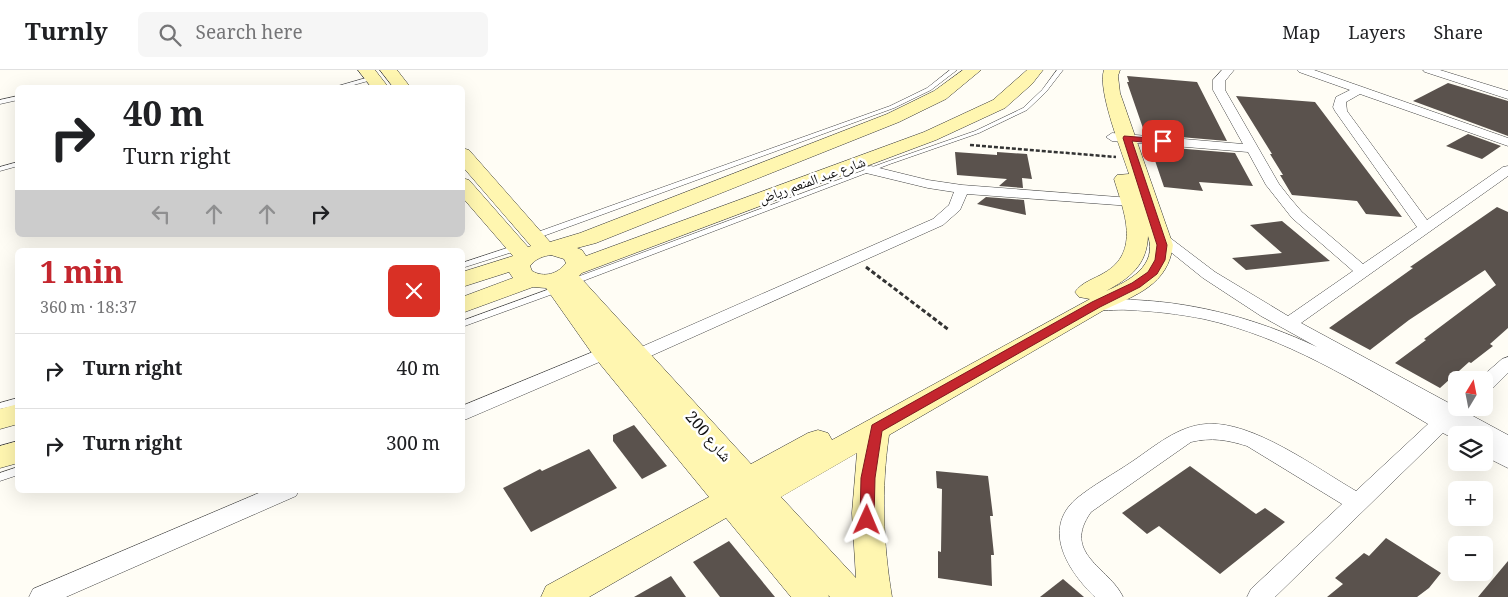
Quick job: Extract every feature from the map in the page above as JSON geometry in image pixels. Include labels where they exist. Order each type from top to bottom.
[{"type":"street","points":[[388,70],[400,85]]},
{"type":"street","name":"شارع عبد المنعم رياض","points":[[465,305],[546,265],[588,238],[893,118],[940,95],[974,70]]},
{"type":"street","name":"شارع عبد المنعم رياض","points":[[465,279],[546,265],[930,136],[999,104],[1020,87],[1035,70]]},
{"type":"street","points":[[558,597],[1088,300],[1136,285],[1152,274],[1160,260],[1162,245],[1160,237],[1119,144],[1100,89],[1099,70]]},
{"type":"street","points":[[740,495],[876,428],[1088,300],[1134,257],[1138,238],[1119,144],[1110,76],[1112,70]]},
{"type":"street","points":[[1228,70],[1219,80],[1219,90],[1273,184],[1291,208],[1363,272]]},
{"type":"street","points":[[1303,70],[1508,142]]},
{"type":"street","points":[[1429,70],[1508,95]]},
{"type":"street","points":[[1493,90],[1508,82]]},
{"type":"street","points":[[1359,90],[1340,100],[1339,107],[1425,228]]},
{"type":"street","points":[[1119,144],[1253,149]]},
{"type":"street","name":"شارع 200","points":[[465,158],[546,265],[605,353],[740,495],[851,597]]},
{"type":"street","points":[[871,170],[928,184],[962,189],[1131,202]]},
{"type":"street","points":[[1289,324],[1508,170]]},
{"type":"street","name":"شارع 200","points":[[465,187],[638,355],[812,597]]},
{"type":"street","points":[[638,355],[856,260],[938,222],[955,207],[962,189]]},
{"type":"street","points":[[1160,237],[1209,275],[1289,324],[1448,413]]},
{"type":"street","points":[[1088,300],[1168,307],[1211,316],[1258,330],[1306,348],[1448,414]]},
{"type":"street","points":[[465,413],[605,353]]},
{"type":"street","points":[[1493,376],[1508,362]]},
{"type":"street","points":[[0,419],[15,415]]},
{"type":"street","points":[[1259,597],[1450,416]]},
{"type":"street","points":[[1453,416],[1508,444]]},
{"type":"street","points":[[875,597],[870,565],[867,506],[868,478],[876,428]]},
{"type":"street","points":[[1111,597],[1087,574],[1074,554],[1070,535],[1074,518],[1083,506],[1185,436],[1195,432],[1219,431],[1248,439],[1358,503]]},
{"type":"street","points":[[1493,452],[1508,460]]},
{"type":"street","points":[[0,457],[15,453]]},
{"type":"street","points":[[41,597],[281,493]]},
{"type":"lane","points":[[465,322],[546,265],[930,89],[954,70]]},
{"type":"lane","points":[[465,266],[546,265],[871,170],[978,132],[1025,109],[1044,92],[1060,70]]},
{"type":"lane","points":[[347,85],[373,79]]},
{"type":"lane","points":[[0,102],[15,99]]},
{"type":"lane","points":[[0,168],[15,165]]},
{"type":"lane","points":[[0,406],[15,402]]},
{"type":"lane","points":[[0,476],[15,472]]},
{"type":"path","points":[[944,143],[1119,144]]},
{"type":"path","points":[[856,260],[949,330]]},
{"type":"building","points":[[1127,76],[1197,82],[1227,141],[1145,134],[1127,82],[1129,82]]},
{"type":"building","points":[[1448,83],[1508,101],[1508,136],[1413,101]]},
{"type":"building","points":[[1236,96],[1315,102],[1402,217],[1366,214],[1357,201],[1292,195],[1280,175],[1283,175],[1270,154],[1272,154]]},
{"type":"building","points":[[1468,134],[1501,146],[1482,159],[1446,146]]},
{"type":"building","points":[[1150,146],[1235,153],[1253,186],[1199,182],[1203,191],[1164,187]]},
{"type":"building","points":[[955,152],[997,155],[997,152],[1027,154],[1032,179],[1022,178],[1023,188],[999,186],[1007,179],[957,175]]},
{"type":"building","points":[[986,197],[1024,200],[1026,215],[977,204]]},
{"type":"building","points":[[1497,207],[1508,212],[1508,328],[1490,344],[1493,346],[1471,363],[1469,362],[1459,371],[1448,371],[1448,381],[1440,388],[1395,363],[1496,285],[1485,270],[1409,320],[1370,350],[1329,328],[1413,268],[1410,267]]},
{"type":"building","points":[[1282,221],[1330,261],[1246,270],[1232,258],[1282,253],[1250,225]]},
{"type":"building","points":[[634,425],[667,466],[642,479],[613,441],[613,435]]},
{"type":"building","points":[[589,449],[617,488],[531,532],[503,488],[540,469],[542,471]]},
{"type":"building","points":[[1190,466],[1256,514],[1265,508],[1285,522],[1220,574],[1159,526],[1147,534],[1122,513]]},
{"type":"building","points":[[936,471],[988,476],[993,516],[990,516],[994,555],[991,555],[992,586],[938,578],[938,551],[941,552],[942,489],[937,488]]},
{"type":"building","points":[[1386,538],[1441,573],[1429,588],[1417,597],[1327,597],[1343,584],[1335,578],[1364,553],[1369,556]]},
{"type":"building","points":[[729,541],[775,597],[720,597],[693,562]]},
{"type":"building","points":[[1508,561],[1508,597],[1478,597],[1493,581]]},
{"type":"building","points":[[671,576],[686,597],[634,597]]},
{"type":"building","points":[[1063,579],[1084,597],[1040,597]]},
{"type":"route","points":[[867,520],[868,478],[876,428],[1096,305],[1145,280],[1152,274],[1160,260],[1162,245],[1127,138],[1163,141]]}]
